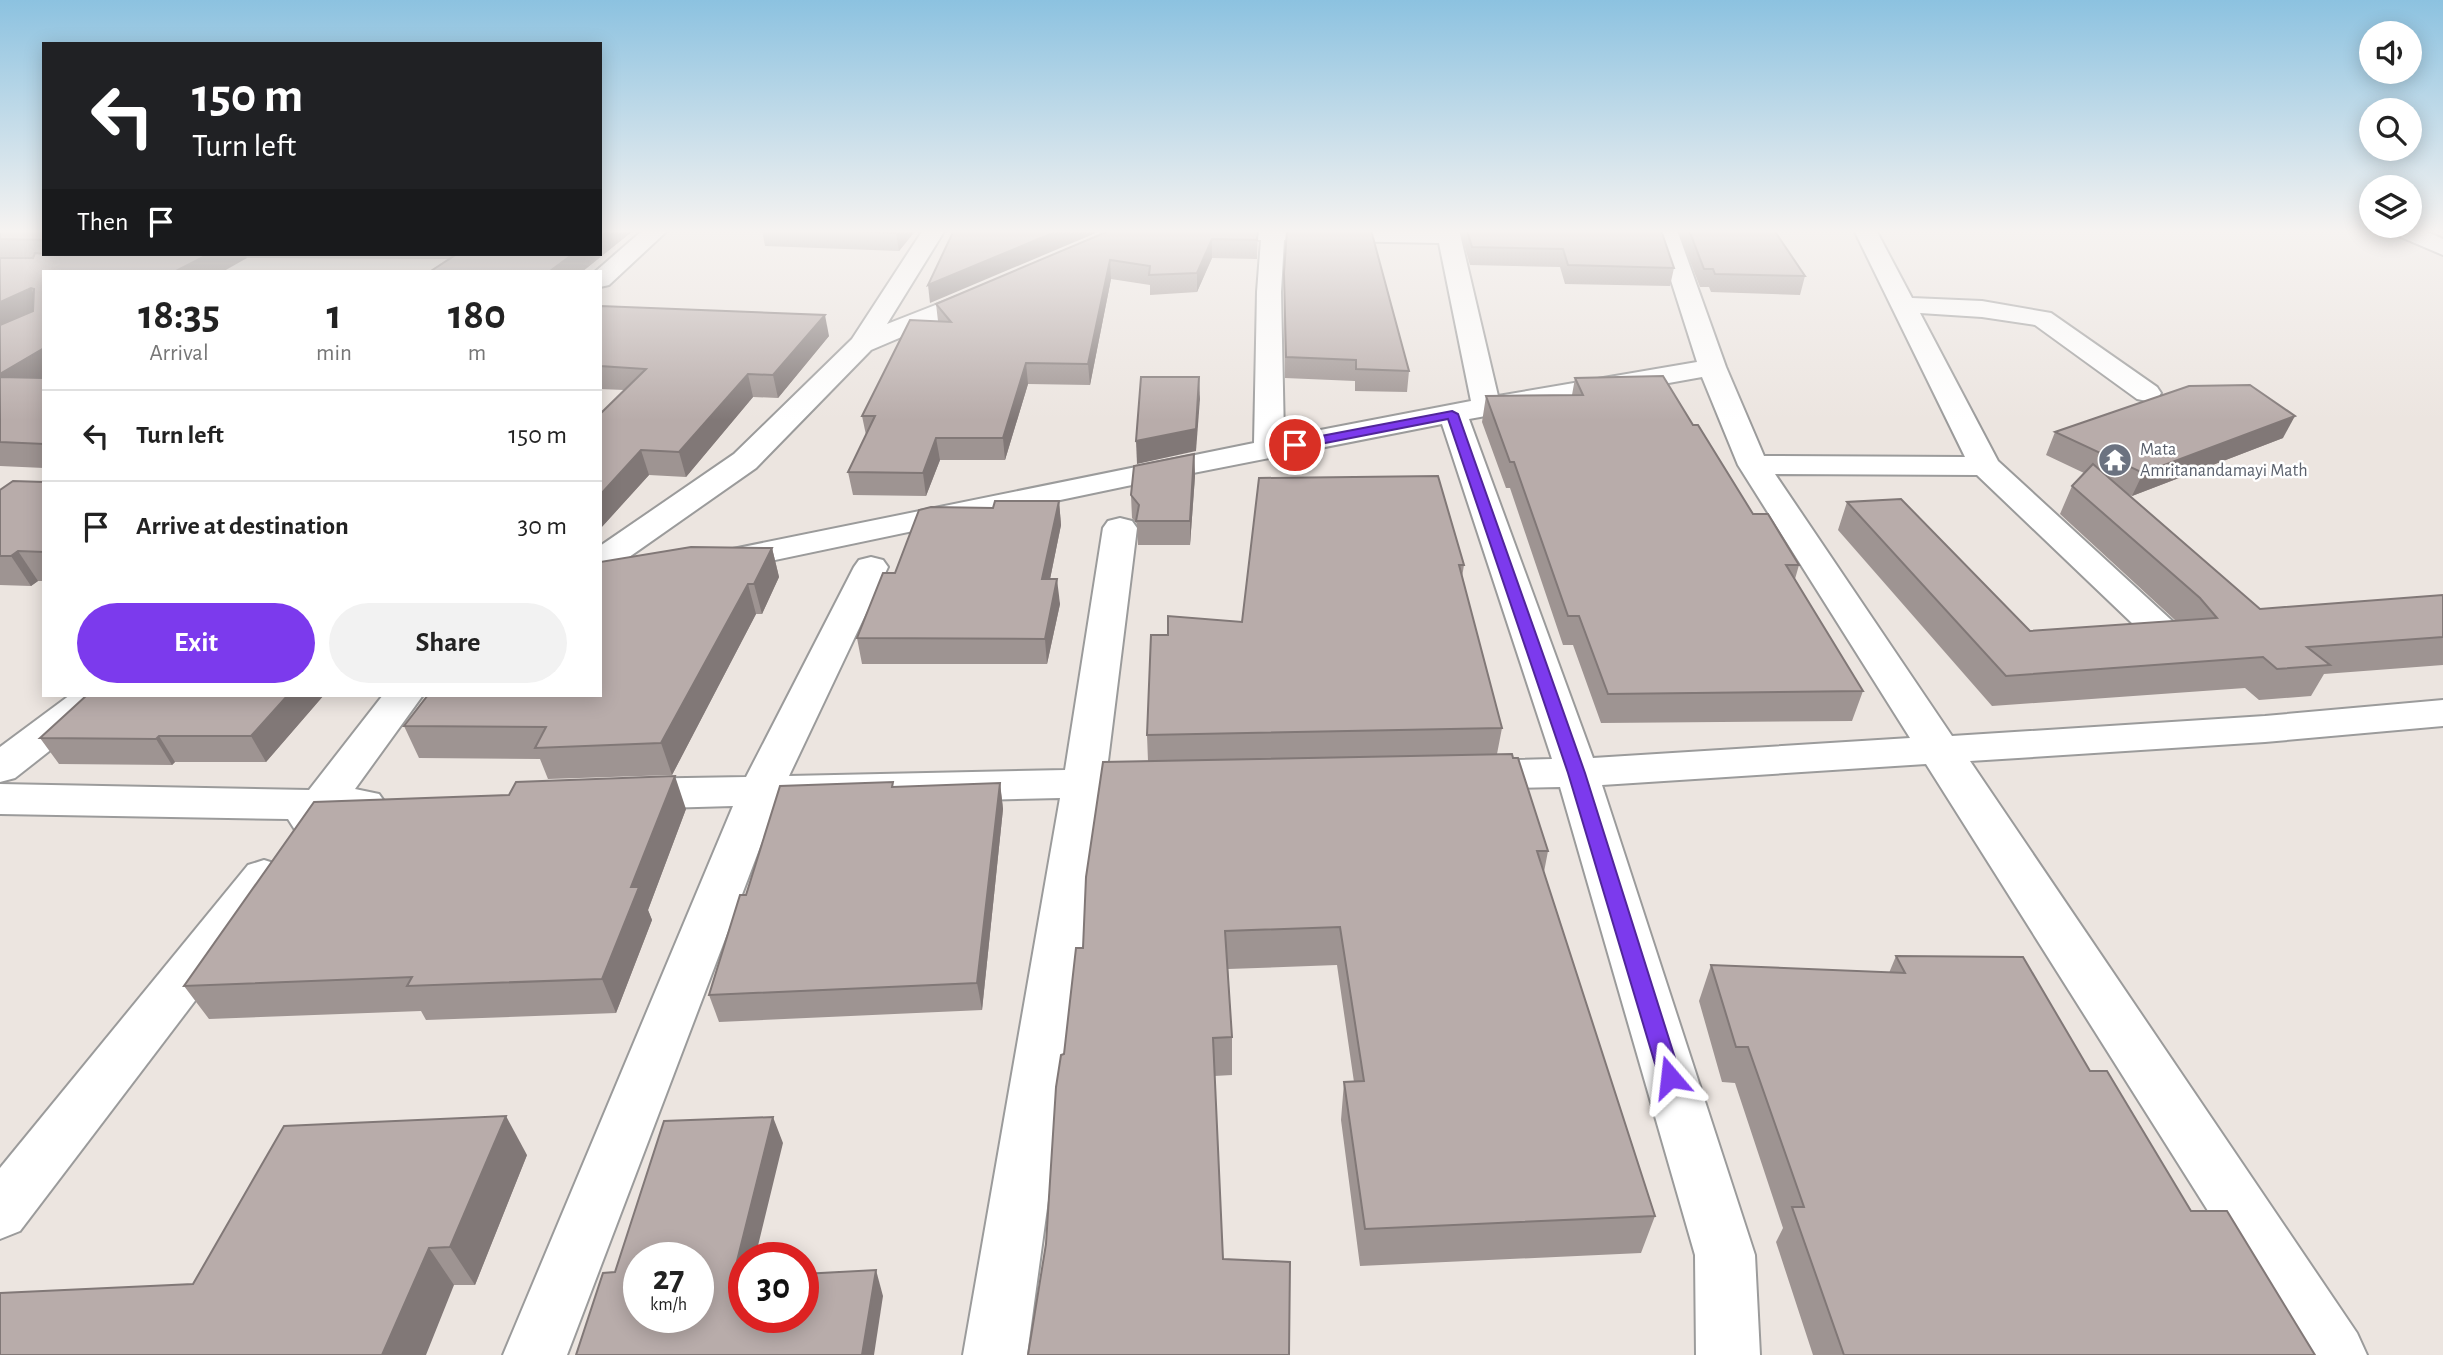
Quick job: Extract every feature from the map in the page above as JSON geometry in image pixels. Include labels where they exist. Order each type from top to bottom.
[{"type":"street","points":[[609,574],[745,461],[862,344],[894,293]]},
{"type":"street","points":[[862,344],[982,293]]},
{"type":"street","points":[[1269,293],[1269,450]]},
{"type":"street","points":[[1456,293],[1469,411],[1725,1255],[1728,1355]]},
{"type":"street","points":[[1687,293],[1712,367],[1754,465],[2335,1355]]},
{"type":"street","points":[[1897,293],[1985,466],[2169,638]]},
{"type":"street","points":[[1903,306],[1982,309],[2042,318],[2147,393]]},
{"type":"street","points":[[688,568],[1127,477],[1712,367]]},
{"type":"street","points":[[1754,465],[1985,466]]},
{"type":"street","points":[[995,1355],[1084,783],[1120,528]]},
{"type":"street","points":[[535,1355],[761,789],[871,567]]},
{"type":"street","points":[[0,768],[92,697]]},
{"type":"street","points":[[0,1212],[321,805],[402,697]]},
{"type":"street","points":[[1440,776],[1577,773],[2265,729],[2443,713]]},
{"type":"street","points":[[596,795],[761,789],[1194,781]]},
{"type":"street","points":[[0,799],[321,805],[404,802]]},
{"type":"building","points":[[0,293],[19,293],[0,302]]},
{"type":"building","points":[[34,293],[42,293],[42,349],[0,374],[0,325],[33,311]]},
{"type":"building","points":[[961,293],[1103,293],[1088,364],[1026,363],[1003,438],[936,438],[923,473],[848,472],[875,416],[862,416],[910,320],[951,322],[936,304]]},
{"type":"building","points":[[1284,293],[1388,293],[1409,371],[1356,369],[1356,360],[1286,357]]},
{"type":"building","points":[[602,306],[825,315],[773,375],[748,374],[679,452],[641,450],[602,493],[602,412],[646,369],[602,366]]},
{"type":"building","points":[[1663,376],[1693,425],[1698,425],[1753,514],[1768,514],[1799,565],[1786,565],[1863,691],[1608,694],[1579,616],[1568,616],[1514,462],[1510,462],[1486,396],[1583,395],[1575,378]]},
{"type":"building","points":[[0,377],[42,378],[42,444],[0,442]]},
{"type":"building","points":[[1141,377],[1199,377],[1196,429],[1136,441]]},
{"type":"building","points":[[2250,385],[2295,416],[2143,473],[2055,432],[2189,386]]},
{"type":"building","points":[[1194,454],[1190,521],[1136,521],[1139,505],[1131,495],[1134,466]]},
{"type":"building","points":[[2093,464],[2260,609],[2443,595],[2443,637],[2307,647],[2330,665],[2277,669],[2263,657],[2006,676],[1847,502],[1901,499],[2030,631],[2217,618],[2200,598],[2072,486]]},
{"type":"building","points":[[1438,476],[1464,565],[1459,565],[1502,728],[1147,735],[1151,635],[1168,635],[1168,616],[1242,622],[1259,478]]},
{"type":"building","points":[[13,481],[42,482],[42,552],[18,551],[11,556],[0,556],[0,490]]},
{"type":"building","points":[[995,501],[1059,501],[1042,579],[1057,579],[1045,639],[857,638],[883,573],[895,573],[919,510],[931,507],[993,508]]},
{"type":"building","points":[[691,547],[772,548],[754,584],[748,584],[661,743],[535,748],[546,727],[404,726],[426,697],[602,697],[602,562]]},
{"type":"building","points":[[85,697],[286,697],[251,736],[40,738]]},
{"type":"building","points":[[1512,754],[1513,758],[1518,758],[1548,851],[1537,851],[1655,1216],[1365,1229],[1344,1082],[1364,1081],[1340,927],[1225,931],[1232,1037],[1213,1038],[1223,1259],[1290,1262],[1289,1355],[1028,1355],[1046,1244],[1056,1087],[1061,1055],[1064,1054],[1076,948],[1083,948],[1086,877],[1103,762]]},
{"type":"building","points":[[675,776],[631,887],[639,887],[602,979],[407,986],[412,977],[184,986],[314,802],[509,795],[516,782]]},
{"type":"building","points":[[893,782],[892,787],[1000,783],[977,983],[709,995],[740,895],[746,895],[780,786]]},
{"type":"building","points":[[1896,956],[2023,957],[2090,1071],[2107,1071],[2191,1211],[2227,1211],[2315,1355],[1844,1355],[1792,1207],[1804,1207],[1748,1047],[1736,1047],[1711,965],[1905,973]]},
{"type":"building","points":[[506,1116],[450,1247],[429,1248],[382,1355],[0,1355],[0,1293],[193,1284],[284,1126]]},
{"type":"building","points":[[773,1117],[742,1242],[728,1242],[728,1333],[819,1333],[819,1273],[876,1270],[862,1355],[576,1355],[603,1273],[615,1272],[623,1247],[623,1333],[714,1333],[714,1242],[625,1242],[664,1121]]},
{"type":"place","name":"Mata Amritanandamayi Math","points":[[2115,460]]},
{"type":"route","points":[[1295,445],[1452,414],[1577,773],[1670,1077]]}]
